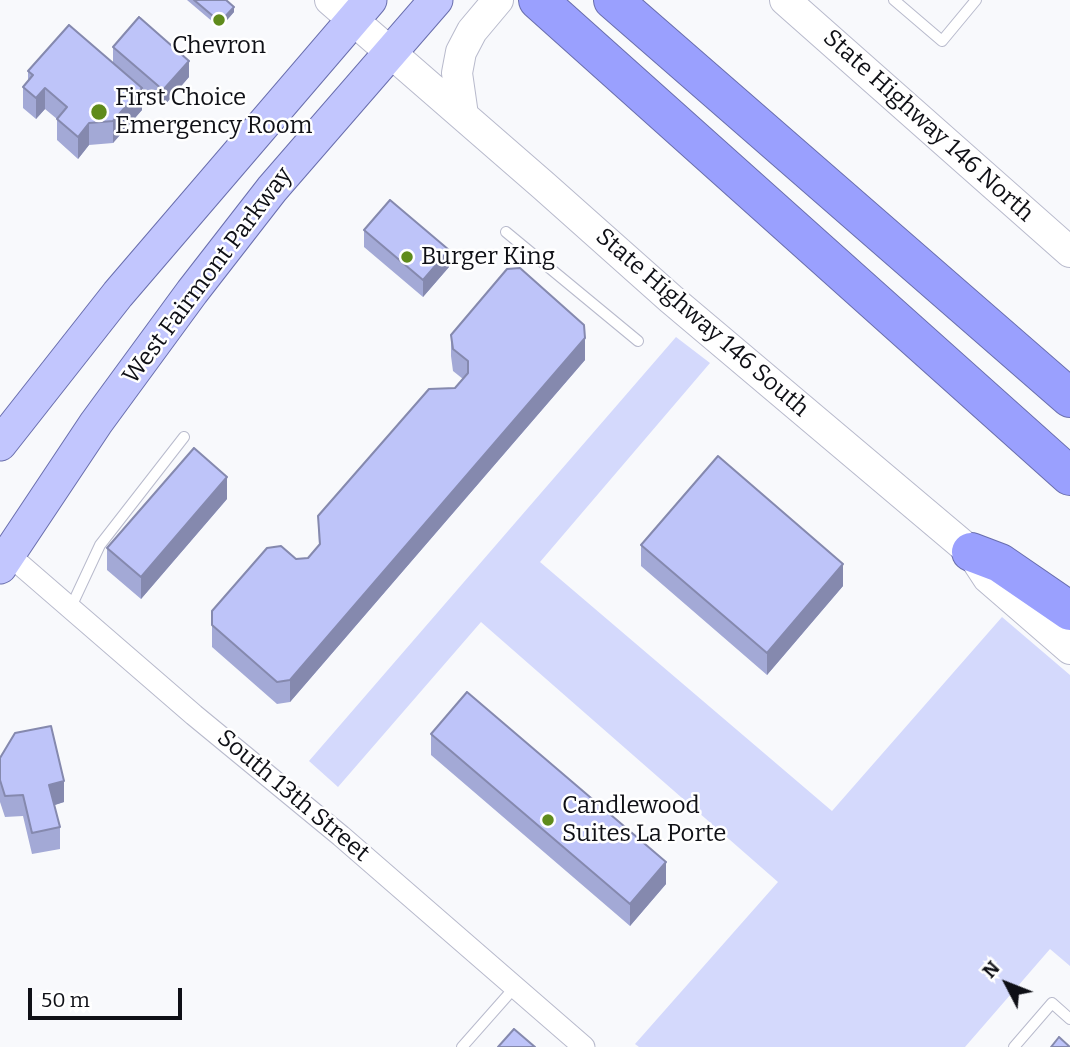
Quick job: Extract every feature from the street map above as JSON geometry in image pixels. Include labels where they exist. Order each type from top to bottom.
[{"type":"highway","points":[[538,0],[1070,476]]},
{"type":"highway","points":[[616,3],[1070,398]]},
{"type":"highway","points":[[971,552],[1000,563],[1070,611]]},
{"type":"main road","name":"West Fairmont Parkway","points":[[3,556],[192,292],[272,189],[436,0]]},
{"type":"main road","points":[[463,115],[457,73],[461,52],[472,31],[498,0]]},
{"type":"main road","name":"State Highway 146 North","points":[[785,0],[1070,252]]},
{"type":"main road","name":"West Fairmont Parkway","points":[[0,444],[351,7]]},
{"type":"main road","name":"State Highway 146 South","points":[[351,7],[389,52],[682,308],[971,552],[988,578],[1070,649]]},
{"type":"street","name":"South 13th Street","points":[[3,556],[71,607],[584,1047]]},
{"type":"lane","points":[[894,0],[942,41],[976,0]]},
{"type":"lane","points":[[506,232],[638,341]]},
{"type":"lane","points":[[71,607],[100,545],[184,437]]},
{"type":"lane","points":[[462,1047],[515,987]]},
{"type":"lane","points":[[1014,1047],[1052,1003],[1070,1019]]},
{"type":"shaded area","points":[[676,337],[710,363],[540,562],[832,811],[1002,617],[1070,675],[1070,966],[1050,949],[965,1047],[639,1047],[635,1044],[778,882],[481,622],[338,787],[309,761]]},
{"type":"building","name":"Chevron","points":[[194,0],[226,0],[234,7],[220,22]]},
{"type":"building","points":[[139,17],[189,61],[163,90],[113,47]]},
{"type":"building","points":[[69,25],[142,88],[113,121],[89,123],[78,137],[57,119],[67,107],[45,88],[36,98],[23,87],[33,75],[28,71]]},
{"type":"building","points":[[390,200],[449,250],[423,280],[364,230]]},
{"type":"building","points":[[520,268],[584,325],[585,338],[290,680],[277,682],[212,625],[212,611],[267,548],[281,546],[296,559],[308,558],[320,544],[318,516],[429,389],[455,388],[468,373],[468,361],[453,349],[451,335],[507,269]]},
{"type":"building","points":[[194,448],[227,477],[141,577],[107,548]]},
{"type":"building","points":[[718,456],[843,564],[767,653],[641,545]]},
{"type":"building","name":"Candlewood Suites La Porte","points":[[467,692],[666,862],[630,904],[431,734]]},
{"type":"building","points":[[51,726],[64,781],[49,785],[60,827],[32,833],[23,795],[5,796],[0,780],[0,758],[15,733]]},
{"type":"building","points":[[514,1029],[535,1047],[498,1047]]},
{"type":"building","points":[[1059,1037],[1070,1047],[1051,1047]]},
{"type":"place","name":"Chevron","points":[[219,20]]},
{"type":"place","name":"First Choice Emergency Room","points":[[99,112]]},
{"type":"place","name":"Burger King","points":[[407,257]]},
{"type":"place","name":"Candlewood Suites La Porte","points":[[548,820]]}]
